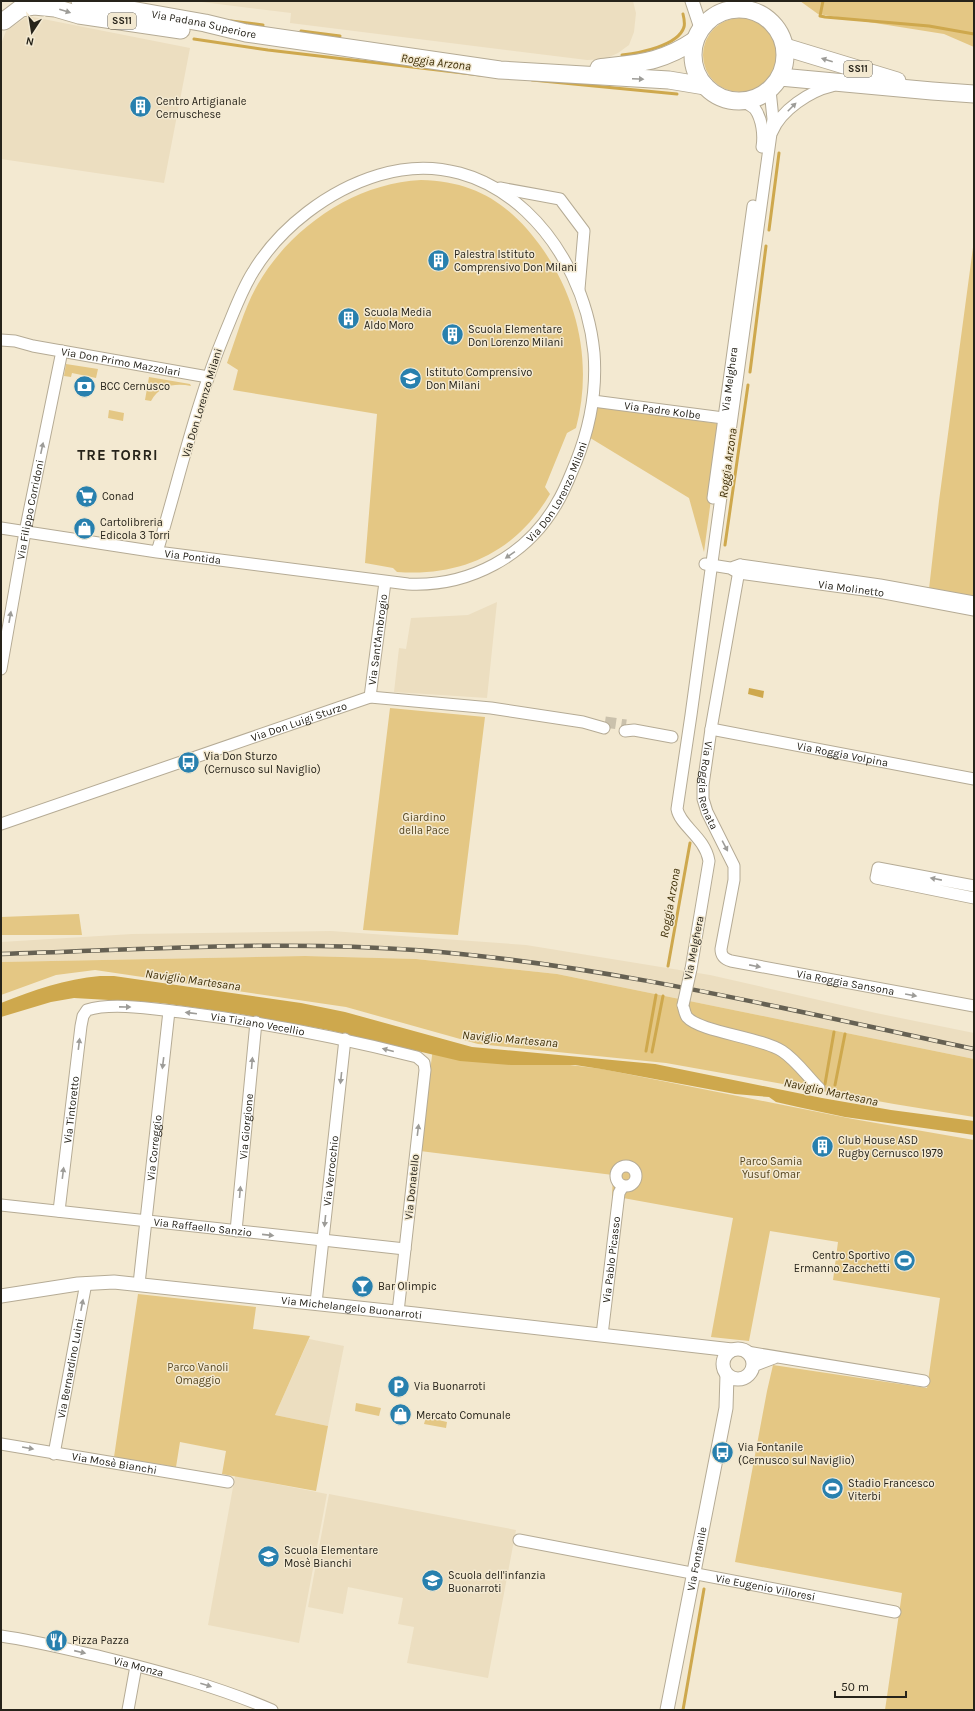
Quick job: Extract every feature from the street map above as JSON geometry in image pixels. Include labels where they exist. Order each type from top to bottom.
[{"type":"main road","name":"Via Padana Superiore","points":[[80,1],[205,23],[246,33]]},
{"type":"main road","name":"SS11","points":[[558,74],[644,63],[668,56],[698,34],[710,19],[720,13],[740,5],[757,12],[769,20],[780,33],[785,47],[785,62],[775,84],[756,98],[744,101],[731,101],[720,98],[705,86],[698,76],[694,64],[693,52],[698,34]]},
{"type":"main road","name":"Via Padana Superiore","points":[[2,17],[22,8],[34,6],[55,8],[79,15],[178,29],[246,33]]},
{"type":"main road","name":"SS11","points":[[246,33],[500,70],[669,80],[705,86]]},
{"type":"main road","name":"SS11","points":[[785,47],[932,92]]},
{"type":"main road","name":"SS11","points":[[775,84],[843,83],[932,92],[974,94]]},
{"type":"street","points":[[692,1],[698,34]]},
{"type":"street","name":"Via Melghera","points":[[769,138],[776,124],[805,96],[820,88],[843,83]]},
{"type":"street","name":"Via Melghera","points":[[727,419],[772,119],[775,84]]},
{"type":"street","name":"Via Melghera","points":[[744,101],[754,108],[764,137],[748,236],[727,419],[708,565],[687,703],[688,736],[677,809],[681,818],[702,843],[708,854],[709,861],[691,969],[683,1005],[686,1016],[693,1022],[764,1042],[782,1051],[819,1088]]},
{"type":"street","name":"Via Don Lorenzo Milani","points":[[157,552],[208,377],[239,300],[252,273],[265,254],[297,221],[315,207],[364,181],[385,174],[406,170],[429,169],[451,172],[472,177],[492,186],[517,202],[538,223],[563,259],[579,291],[588,318],[593,346],[594,375],[592,401],[584,438],[562,494],[551,514],[527,541],[514,552],[494,565],[461,578],[426,584],[385,582]]},
{"type":"street","name":"Via Don Lorenzo Milani","points":[[492,186],[560,199],[584,231],[579,291]]},
{"type":"street","name":"Via Don Primo Mazzolari","points":[[1,340],[14,341],[33,346],[208,377]]},
{"type":"street","name":"Via Don Primo Mazzolari","points":[[1,348],[33,346]]},
{"type":"street","name":"Via Filippo Corridoni","points":[[1,669],[25,532],[62,351]]},
{"type":"street","name":"Via Padre Kolbe","points":[[592,401],[727,419]]},
{"type":"street","name":"Via Pontida","points":[[1,528],[157,552],[385,582]]},
{"type":"street","name":"Via Molinetto","points":[[708,565],[879,592],[974,610]]},
{"type":"street","name":"Via Molinetto","points":[[736,569],[880,585],[974,602]]},
{"type":"street","name":"Via Roggia Renata","points":[[721,953],[735,874],[733,862],[708,815],[703,799],[703,780],[736,569]]},
{"type":"street","name":"Via Sant'Ambrogio","points":[[370,696],[385,582]]},
{"type":"street","name":"Via Don Luigi Sturzo","points":[[1,824],[370,696],[491,708],[604,725]]},
{"type":"street","points":[[628,729],[672,737]]},
{"type":"street","name":"Via Roggia Volpina","points":[[711,729],[974,779]]},
{"type":"street","points":[[974,886],[878,868],[876,878],[974,898]]},
{"type":"street","name":"Via Roggia Sansona","points":[[721,953],[726,959],[731,961],[974,1006]]},
{"type":"street","name":"Via Tiziano Vecellio","points":[[87,1010],[101,1007],[143,1008],[256,1022],[345,1039],[417,1057],[424,1062]]},
{"type":"street","name":"Via Tintoretto","points":[[59,1211],[81,1026],[83,1016],[87,1010]]},
{"type":"street","name":"Via Correggio","points":[[139,1284],[170,1011]]},
{"type":"street","name":"Via Giorgione","points":[[236,1231],[256,1022]]},
{"type":"street","name":"Via Verrocchio","points":[[316,1303],[345,1039]]},
{"type":"street","name":"Via Donatello","points":[[398,1312],[425,1070],[424,1062]]},
{"type":"street","name":"Via Pablo Picasso","points":[[602,1335],[619,1194],[623,1186]]},
{"type":"street","name":"Via Raffaello Sanzio","points":[[1,1205],[405,1249]]},
{"type":"street","name":"Via Michelangelo Buonarroti","points":[[1,1296],[86,1283],[107,1282],[139,1284],[704,1346],[728,1354]]},
{"type":"street","name":"Via Bernardino Luini","points":[[54,1454],[86,1283]]},
{"type":"street","points":[[747,1352],[752,1358],[752,1366],[749,1374],[734,1377],[724,1368],[728,1354],[739,1349],[775,1357],[924,1381]]},
{"type":"street","points":[[752,1366],[775,1357]]},
{"type":"street","name":"Via Fontanile","points":[[667,1710],[726,1408],[732,1393],[734,1377]]},
{"type":"street","name":"Via Mosè Bianchi","points":[[1,1444],[228,1482]]},
{"type":"street","name":"Vie Eugenio Villoresi","points":[[519,1540],[895,1612]]},
{"type":"street","name":"Via Monza","points":[[1,1636],[36,1642],[136,1666],[216,1688],[272,1710]]},
{"type":"street","points":[[128,1710],[136,1666]]},
{"type":"shaded area","points":[[194,1],[633,1],[636,13],[634,32],[629,45],[618,53],[605,59],[587,60],[290,23],[291,13]]},
{"type":"shaded area","points":[[28,16],[190,48],[164,183],[1,159],[1,44],[6,31]]},
{"type":"shaded area","points":[[497,602],[487,698],[394,692],[399,648],[406,649],[411,618],[468,615]]},
{"type":"shaded area","points":[[749,688],[764,691],[763,698],[748,694]]},
{"type":"shaded area","points":[[331,931],[526,945],[710,975],[876,1013],[974,1033],[974,1059],[557,974],[416,959],[305,956],[1,962],[1,942],[132,934]]},
{"type":"shaded area","points":[[114,976],[301,1003],[345,1012],[472,1047],[655,1064],[822,1098],[891,1110],[974,1121],[974,1135],[845,1117],[776,1102],[769,1097],[735,1094],[575,1065],[511,1065],[460,1061],[328,1030],[240,1014],[161,1003],[74,998],[51,1002],[1,1017],[1,1003],[50,986],[87,977]]},
{"type":"shaded area","points":[[309,1339],[344,1346],[328,1426],[275,1415]]},
{"type":"shaded area","name":"Scuola Elementare Mosè Bianchi","points":[[235,1476],[327,1494],[299,1643],[208,1625]]},
{"type":"shaded area","points":[[329,1494],[516,1530],[488,1678],[407,1663],[414,1627],[398,1624],[403,1598],[348,1587],[343,1614],[308,1607]]},
{"type":"green space","points":[[800,1],[974,1],[974,47],[944,34],[818,14]]},
{"type":"green space","points":[[733,18],[747,18],[761,24],[771,34],[777,48],[777,62],[771,76],[761,86],[747,92],[733,92],[719,86],[709,76],[703,62],[703,48],[709,34],[719,24]]},
{"type":"green space","name":"Istituto Comprensivo Don Milani","points":[[421,180],[441,181],[476,191],[492,199],[506,209],[520,221],[532,235],[556,271],[574,314],[580,336],[583,382],[581,405],[576,428],[567,433],[545,487],[550,494],[536,514],[521,531],[504,545],[485,557],[465,565],[444,570],[397,572],[393,568],[365,563],[377,414],[233,390],[238,370],[227,363],[253,293],[272,263],[288,244],[327,212],[349,199],[396,183]]},
{"type":"green space","points":[[974,240],[974,597],[929,589],[939,501]]},
{"type":"green space","points":[[66,364],[98,369],[96,378],[72,373],[71,377],[64,376]]},
{"type":"green space","points":[[149,377],[190,384],[191,386],[168,386],[159,391],[151,401],[145,400]]},
{"type":"green space","points":[[593,406],[721,424],[704,552],[689,498],[587,436]]},
{"type":"green space","points":[[109,410],[124,413],[123,421],[108,418]]},
{"type":"green space","name":"Giardino della Pace","points":[[390,708],[485,717],[458,935],[363,930]]},
{"type":"green space","points":[[79,914],[82,935],[1,935],[1,917]]},
{"type":"green space","points":[[305,956],[416,959],[557,974],[974,1059],[974,1117],[666,1063],[478,1044],[346,1007],[95,970],[56,975],[1,995],[1,962]]},
{"type":"green space","name":"Parco Samia Yusuf Omar","points":[[433,1048],[602,1069],[853,1119],[974,1140],[974,1710],[885,1710],[902,1593],[735,1562],[773,1365],[927,1388],[940,1298],[833,1280],[838,1242],[770,1231],[749,1341],[711,1337],[733,1218],[612,1196],[613,1175],[420,1151]]},
{"type":"green space","name":"Parco Vanoli Omaggio","points":[[138,1294],[256,1307],[253,1329],[310,1336],[275,1415],[328,1426],[316,1491],[222,1474],[226,1451],[180,1442],[176,1467],[114,1457]]},
{"type":"green space","points":[[356,1403],[381,1408],[379,1416],[355,1411]]},
{"type":"green space","points":[[426,1417],[447,1422],[446,1428],[424,1424]]},
{"type":"waterway","points":[[823,1],[820,16],[929,26],[974,34]]},
{"type":"waterway","points":[[622,55],[648,50],[666,44],[674,39],[680,34],[684,27],[683,14]]},
{"type":"waterway","points":[[231,21],[263,25]]},
{"type":"waterway","points":[[301,31],[340,36]]},
{"type":"waterway","name":"Roggia Arzona","points":[[194,39],[268,50],[480,75]]},
{"type":"waterway","name":"Roggia Arzona","points":[[532,80],[677,94]]},
{"type":"waterway","name":"Roggia Arzona","points":[[769,230],[779,153]]},
{"type":"waterway","name":"Roggia Arzona","points":[[750,372],[766,246]]},
{"type":"waterway","name":"Roggia Arzona","points":[[725,545],[748,385]]},
{"type":"waterway","name":"Roggia Arzona","points":[[668,966],[690,843]]},
{"type":"waterway","points":[[646,1051],[656,995]]},
{"type":"waterway","name":"Roggia Arzona","points":[[652,1052],[663,996]]},
{"type":"waterway","name":"Naviglio Martesana","points":[[825,1084],[834,1032]]},
{"type":"waterway","name":"Naviglio Martesana","points":[[835,1085],[845,1034]]},
{"type":"waterway","points":[[683,1710],[704,1589]]},
{"type":"tunnel","points":[[605,722],[626,725]]},
{"type":"railway","points":[[1,954],[260,946],[364,947],[415,950],[486,957],[626,977],[766,1004],[974,1049]]},
{"type":"place","name":"Centro Artigianale Cernuschese","points":[[141,107]]},
{"type":"place","name":"Palestra Istituto Comprensivo Don Milani","points":[[439,260]]},
{"type":"place","name":"Scuola Media Aldo Moro","points":[[348,318]]},
{"type":"place","name":"Scuola Elementare Don Lorenzo Milani","points":[[452,335]]},
{"type":"place","name":"Istituto Comprensivo Don Milani","points":[[410,378]]},
{"type":"place","name":"BCC Cernusco","points":[[84,386]]},
{"type":"place","name":"Conad","points":[[86,496]]},
{"type":"place","name":"Cartolibreria Edicola 3 Torri","points":[[85,528]]},
{"type":"place","name":"Via Don Sturzo (Cernusco sul Naviglio)","points":[[189,762]]},
{"type":"place","name":"Club House ASD Rugby Cernusco 1979","points":[[823,1146]]},
{"type":"place","name":"Centro Sportivo Ermanno Zacchetti","points":[[905,1261]]},
{"type":"place","name":"Bar Olimpic","points":[[363,1286]]},
{"type":"place","name":"Via Buonarroti","points":[[399,1386]]},
{"type":"place","name":"Mercato Comunale","points":[[400,1415]]},
{"type":"place","name":"Via Fontanile (Cernusco sul Naviglio)","points":[[723,1453]]},
{"type":"place","name":"Stadio Francesco Viterbi","points":[[832,1489]]},
{"type":"place","name":"Scuola Elementare Mosè Bianchi","points":[[268,1556]]},
{"type":"place","name":"Scuola dell'infanzia Buonarroti","points":[[432,1581]]},
{"type":"place","name":"Pizza Pazza","points":[[57,1640]]},
{"type":"district","name":"TRE TORRI","points":[[118,455]]}]
